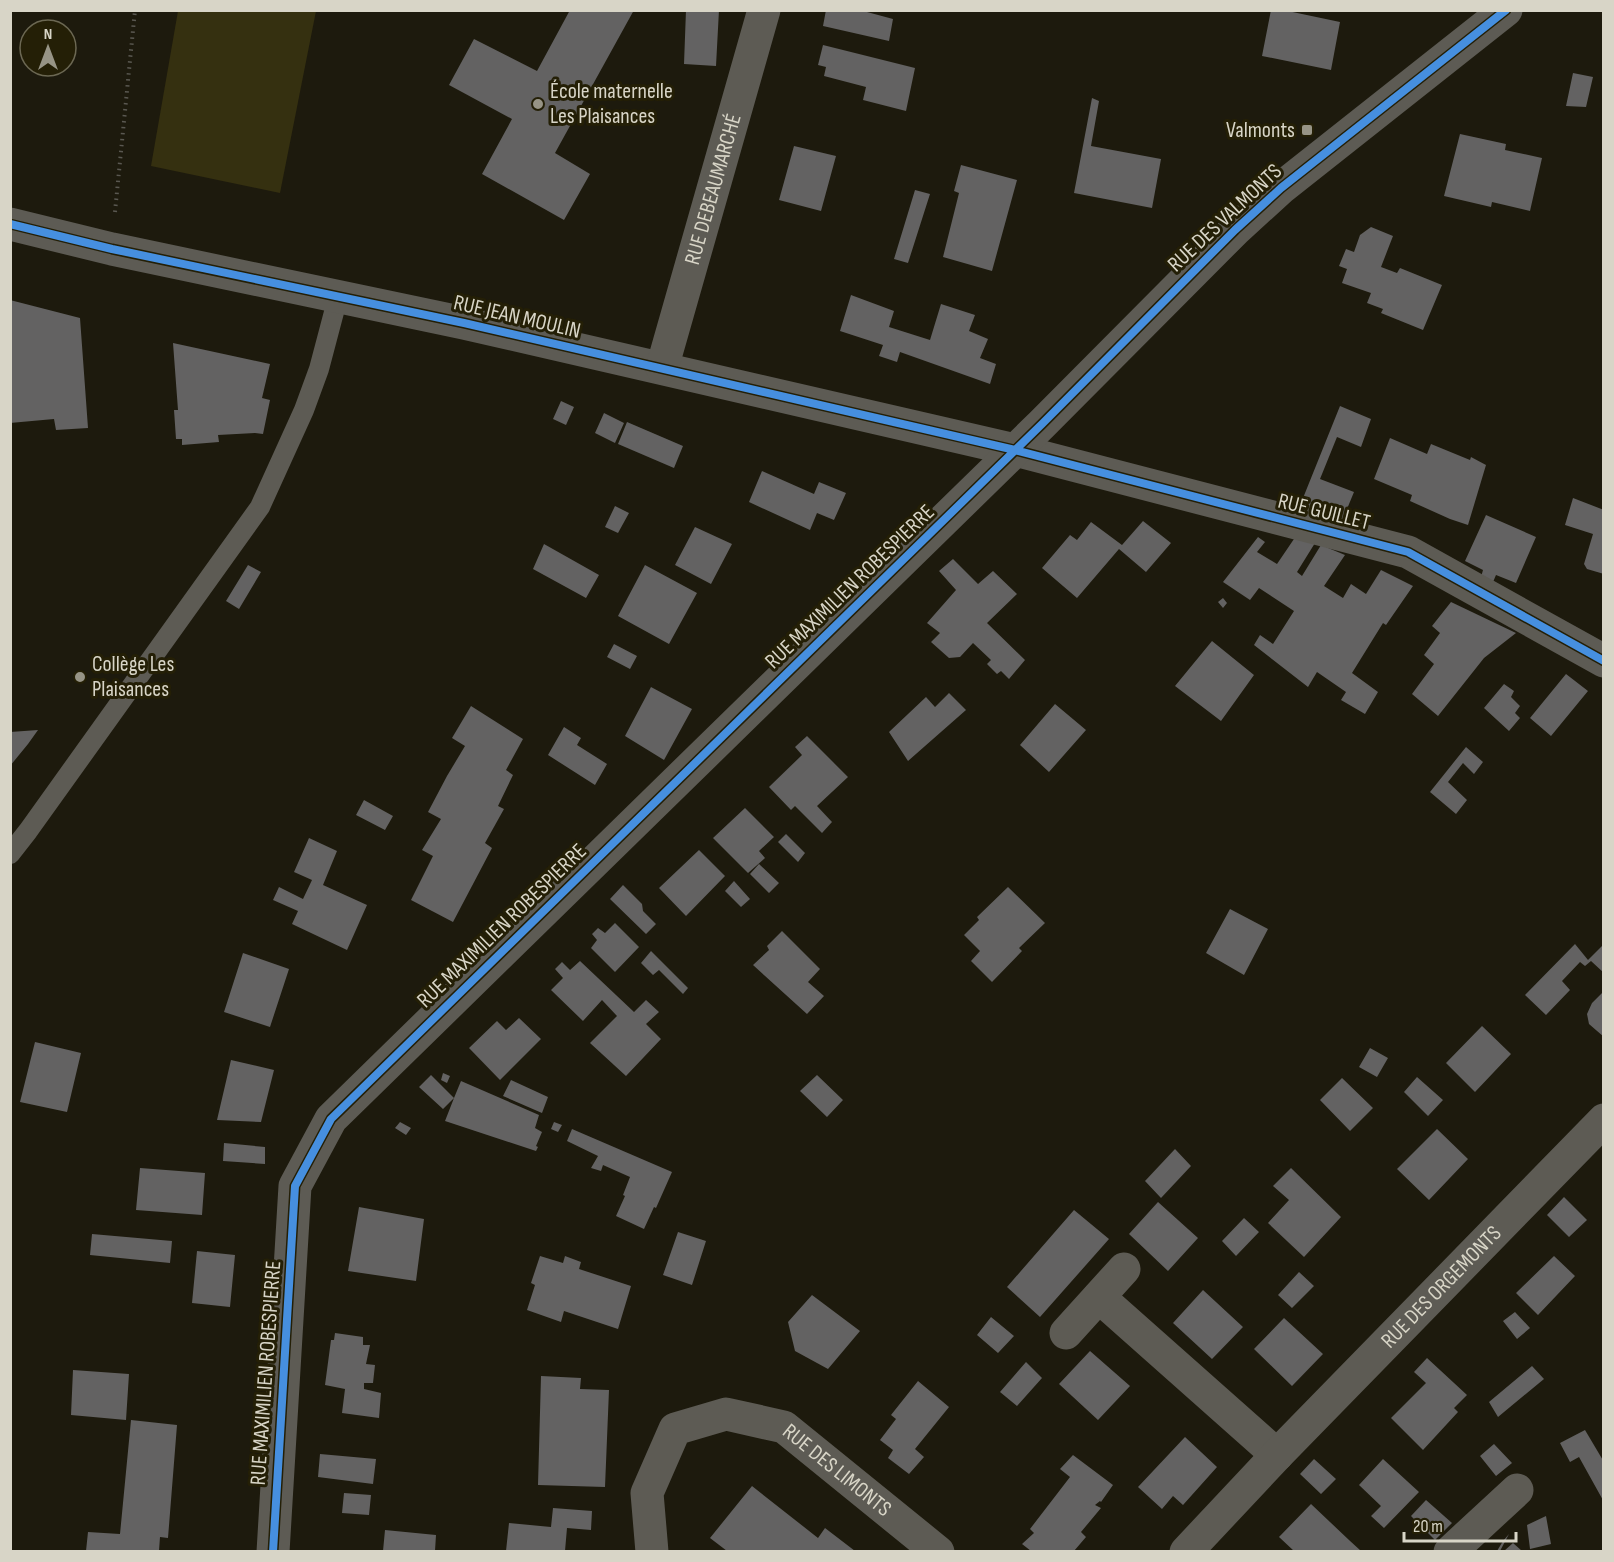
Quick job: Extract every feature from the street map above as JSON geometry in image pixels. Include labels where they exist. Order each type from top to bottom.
[{"type":"street","name":"RUE DEBEAUMARCHÉ","points":[[662,368],[764,10]]},
{"type":"street","name":"RUE DES VALMONTS","points":[[1015,450],[1235,230],[1281,188],[1506,10]]},
{"type":"street","name":"RUE JEAN MOULIN","points":[[10,224],[112,249],[662,368],[1015,450]]},
{"type":"street","name":"RUE GUILLET","points":[[1015,450],[1408,552],[1604,661]]},
{"type":"street","name":"RUE MAXIMILIEN ROBESPIERRE","points":[[273,1551],[295,1186],[331,1119],[1015,450]]},
{"type":"street","name":"RUE DES ORGEMONTS","points":[[1186,1551],[1604,1120]]},
{"type":"street","points":[[1066,1333],[1124,1269]]},
{"type":"street","points":[[1099,1297],[1277,1455]]},
{"type":"street","name":"RUE DES LIMONTS","points":[[651,1551],[647,1492],[675,1429],[726,1414],[784,1427],[938,1551]]},
{"type":"street","points":[[1450,1551],[1517,1490]]},
{"type":"lane","points":[[10,854],[260,507],[319,369],[338,297]]},
{"type":"path","points":[[112,249],[135,10]]},
{"type":"shaded area","points":[[178,11],[316,11],[280,193],[151,166]]},
{"type":"building","points":[[570,10],[634,10],[555,153],[590,174],[564,220],[482,174],[512,119],[449,85],[474,39],[537,71]]},
{"type":"building","points":[[686,10],[719,10],[716,66],[684,64]]},
{"type":"building","points":[[826,10],[867,10],[867,12],[893,19],[889,41],[823,26]]},
{"type":"building","points":[[1271,10],[1283,10],[1340,22],[1331,70],[1262,56]]},
{"type":"building","points":[[823,45],[915,68],[906,111],[863,100],[866,87],[824,76],[826,67],[818,65]]},
{"type":"building","points":[[1573,73],[1593,77],[1586,107],[1566,106]]},
{"type":"building","points":[[1092,98],[1099,101],[1091,146],[1161,159],[1152,208],[1074,193]]},
{"type":"building","points":[[1460,134],[1506,144],[1505,150],[1542,158],[1530,211],[1492,202],[1491,207],[1444,196]]},
{"type":"building","points":[[794,146],[836,156],[821,211],[779,200]]},
{"type":"building","points":[[961,165],[1017,180],[992,271],[943,257],[959,193],[954,191]]},
{"type":"building","points":[[915,190],[930,194],[908,263],[894,259]]},
{"type":"building","points":[[1371,227],[1393,236],[1381,267],[1397,273],[1400,268],[1442,285],[1423,330],[1381,313],[1383,309],[1367,303],[1371,293],[1342,283],[1347,269],[1339,266],[1346,249],[1354,252],[1360,235]]},
{"type":"building","points":[[851,295],[894,311],[889,327],[930,340],[941,304],[975,315],[969,331],[988,339],[980,358],[996,364],[990,384],[900,352],[897,362],[879,356],[883,345],[840,331]]},
{"type":"building","points":[[10,300],[80,318],[88,428],[56,430],[54,419],[10,423]]},
{"type":"building","points":[[173,343],[270,364],[262,398],[270,400],[263,434],[218,435],[219,442],[182,445],[182,439],[176,439],[174,410],[178,410]]},
{"type":"building","points":[[561,401],[574,407],[566,425],[553,419]]},
{"type":"building","points":[[1340,406],[1371,419],[1361,447],[1337,437],[1320,479],[1354,492],[1340,526],[1299,508]]},
{"type":"building","points":[[604,413],[624,423],[615,443],[595,433]]},
{"type":"building","points":[[627,422],[683,446],[674,468],[618,444]]},
{"type":"building","points":[[1390,438],[1427,454],[1431,444],[1470,460],[1471,457],[1486,465],[1468,525],[1410,501],[1412,495],[1374,479]]},
{"type":"building","points":[[762,471],[814,494],[819,482],[846,493],[834,520],[817,513],[810,530],[749,502]]},
{"type":"building","points":[[1573,498],[1604,510],[1604,574],[1587,569],[1584,564],[1593,534],[1565,525]]},
{"type":"building","points":[[615,506],[629,513],[618,533],[605,527]]},
{"type":"building","points":[[1486,515],[1536,537],[1516,583],[1496,575],[1493,582],[1481,577],[1483,570],[1465,561]]},
{"type":"building","points":[[1143,521],[1171,543],[1146,572],[1119,549],[1077,598],[1042,568],[1070,535],[1077,540],[1091,522],[1122,545]]},
{"type":"building","points":[[695,527],[732,544],[711,584],[675,565]]},
{"type":"building","points":[[1296,536],[1315,543],[1297,572],[1302,576],[1321,545],[1345,555],[1324,586],[1343,598],[1351,584],[1366,594],[1381,570],[1413,586],[1386,625],[1383,623],[1352,673],[1378,692],[1365,714],[1341,700],[1346,692],[1317,672],[1308,687],[1254,645],[1260,635],[1273,644],[1294,611],[1259,588],[1250,600],[1223,582],[1258,537],[1265,542],[1257,552],[1277,564]]},
{"type":"building","points":[[544,544],[599,575],[586,598],[533,569]]},
{"type":"building","points":[[953,559],[978,584],[993,571],[1017,594],[987,623],[1025,660],[1009,679],[1001,671],[997,674],[987,664],[991,660],[973,643],[960,657],[949,658],[931,642],[940,633],[927,623],[956,590],[939,571]]},
{"type":"building","points":[[248,565],[261,572],[239,609],[226,601]]},
{"type":"building","points":[[645,565],[697,593],[669,644],[618,616]]},
{"type":"building","points":[[1223,598],[1227,603],[1223,608],[1218,602]]},
{"type":"building","points":[[1451,602],[1516,633],[1484,658],[1438,716],[1412,694],[1434,664],[1424,655],[1440,633],[1432,626]]},
{"type":"building","points":[[1212,641],[1254,675],[1221,721],[1175,686]]},
{"type":"building","points":[[614,644],[637,656],[630,669],[607,657]]},
{"type":"building","points":[[1566,674],[1588,691],[1551,736],[1530,718]]},
{"type":"building","points":[[1504,684],[1514,691],[1511,697],[1520,706],[1515,713],[1520,718],[1509,731],[1484,708]]},
{"type":"building","points":[[651,687],[692,709],[664,760],[625,736]]},
{"type":"building","points":[[949,693],[966,710],[908,761],[889,732],[926,697],[935,707]]},
{"type":"building","points":[[1055,704],[1086,730],[1049,772],[1020,745]]},
{"type":"building","points":[[471,706],[523,739],[506,770],[513,775],[498,806],[504,809],[485,843],[492,848],[453,922],[411,900],[433,856],[422,850],[441,819],[428,812],[465,746],[452,738]]},
{"type":"building","points":[[564,727],[581,738],[577,745],[607,764],[595,785],[548,755]]},
{"type":"building","points":[[38,730],[28,744],[10,766],[10,732]]},
{"type":"building","points":[[807,736],[848,777],[817,806],[832,822],[822,833],[795,806],[791,810],[769,787],[802,755],[795,747]]},
{"type":"building","points":[[1466,747],[1483,762],[1474,774],[1463,763],[1448,782],[1467,800],[1456,814],[1430,792]]},
{"type":"building","points":[[364,800],[393,816],[385,830],[356,815]]},
{"type":"building","points":[[745,808],[774,837],[759,851],[765,858],[748,873],[713,838]]},
{"type":"building","points":[[786,834],[805,853],[798,862],[778,842]]},
{"type":"building","points":[[309,838],[337,851],[323,885],[367,905],[347,950],[292,924],[298,911],[273,900],[279,887],[303,899],[312,880],[294,872]]},
{"type":"building","points":[[699,850],[725,876],[686,916],[659,888]]},
{"type":"building","points":[[759,864],[779,883],[769,893],[750,874]]},
{"type":"building","points":[[734,881],[750,899],[741,907],[725,891]]},
{"type":"building","points":[[623,885],[642,904],[643,911],[656,924],[646,934],[610,899]]},
{"type":"building","points":[[1008,887],[1045,923],[1019,948],[1022,951],[992,982],[971,961],[980,951],[964,935],[979,920],[977,917]]},
{"type":"building","points":[[1230,909],[1268,929],[1244,975],[1206,953]]},
{"type":"building","points":[[615,923],[639,947],[615,972],[591,948],[597,940],[592,934],[598,928],[605,933]]},
{"type":"building","points":[[782,931],[820,969],[808,982],[824,996],[807,1014],[753,965],[769,950],[767,946]]},
{"type":"building","points":[[1575,944],[1588,960],[1604,944],[1604,973],[1591,961],[1585,966],[1580,962],[1562,981],[1570,990],[1546,1015],[1525,995]]},
{"type":"building","points":[[651,951],[688,988],[683,994],[659,970],[653,975],[641,963]]},
{"type":"building","points":[[243,953],[289,969],[270,1027],[224,1012]]},
{"type":"building","points":[[580,961],[634,1012],[646,1000],[659,1012],[646,1024],[661,1039],[626,1076],[590,1043],[617,1016],[602,1000],[583,1021],[551,990],[563,978],[555,969],[562,962],[570,970]]},
{"type":"building","points":[[1604,991],[1604,1037],[1589,1024],[1587,1014],[1592,1003]]},
{"type":"building","points":[[519,1018],[541,1039],[500,1080],[469,1048],[497,1021],[506,1030]]},
{"type":"building","points":[[1482,1026],[1511,1054],[1475,1092],[1446,1063]]},
{"type":"building","points":[[35,1042],[81,1053],[67,1112],[20,1102]]},
{"type":"building","points":[[1370,1048],[1388,1058],[1377,1077],[1359,1067]]},
{"type":"building","points":[[231,1060],[274,1070],[261,1122],[217,1120]]},
{"type":"building","points":[[443,1073],[450,1076],[447,1083],[441,1080]]},
{"type":"building","points":[[431,1075],[454,1098],[443,1109],[419,1087]]},
{"type":"building","points":[[817,1075],[843,1100],[827,1117],[800,1091]]},
{"type":"building","points":[[1417,1077],[1443,1100],[1428,1116],[1404,1092]]},
{"type":"building","points":[[1342,1078],[1373,1108],[1350,1131],[1320,1100]]},
{"type":"building","points":[[511,1080],[548,1097],[542,1113],[503,1096]]},
{"type":"building","points":[[461,1081],[539,1115],[535,1128],[542,1132],[536,1151],[445,1121]]},
{"type":"building","points":[[400,1122],[411,1128],[406,1135],[395,1128]]},
{"type":"building","points":[[554,1122],[562,1125],[558,1132],[551,1129]]},
{"type":"building","points":[[572,1129],[672,1172],[644,1229],[616,1216],[630,1177],[603,1165],[601,1171],[591,1168],[598,1156],[567,1141]]},
{"type":"building","points":[[1437,1129],[1468,1159],[1429,1200],[1397,1169]]},
{"type":"building","points":[[224,1143],[265,1147],[265,1164],[223,1161]]},
{"type":"building","points":[[1175,1149],[1191,1166],[1161,1198],[1145,1181]]},
{"type":"building","points":[[140,1168],[205,1173],[202,1215],[136,1210]]},
{"type":"building","points":[[1291,1168],[1341,1217],[1304,1257],[1268,1223],[1289,1200],[1273,1186]]},
{"type":"building","points":[[1564,1197],[1587,1220],[1569,1237],[1547,1215]]},
{"type":"building","points":[[1158,1202],[1198,1238],[1168,1271],[1129,1234]]},
{"type":"building","points":[[359,1207],[424,1219],[416,1281],[348,1271]]},
{"type":"building","points":[[1074,1210],[1109,1239],[1040,1317],[1007,1287]]},
{"type":"building","points":[[1244,1218],[1259,1232],[1236,1256],[1222,1241]]},
{"type":"building","points":[[678,1232],[706,1241],[692,1285],[663,1275]]},
{"type":"building","points":[[92,1234],[172,1241],[170,1263],[90,1255]]},
{"type":"building","points":[[197,1251],[235,1255],[230,1307],[192,1303]]},
{"type":"building","points":[[540,1256],[563,1263],[565,1256],[581,1262],[579,1269],[631,1286],[618,1329],[564,1311],[561,1322],[527,1310],[535,1285],[531,1283]]},
{"type":"building","points":[[1554,1256],[1575,1276],[1538,1315],[1516,1293]]},
{"type":"building","points":[[1299,1272],[1314,1286],[1292,1308],[1278,1295]]},
{"type":"building","points":[[1203,1290],[1243,1327],[1212,1359],[1173,1323]]},
{"type":"building","points":[[812,1295],[860,1331],[828,1369],[795,1351],[788,1322]]},
{"type":"building","points":[[1515,1312],[1530,1328],[1517,1339],[1503,1321]]},
{"type":"building","points":[[991,1317],[1014,1336],[998,1353],[977,1335]]},
{"type":"building","points":[[1284,1318],[1323,1354],[1292,1386],[1254,1349]]},
{"type":"building","points":[[335,1333],[363,1337],[363,1345],[370,1345],[366,1364],[375,1365],[373,1383],[364,1383],[364,1389],[381,1393],[379,1418],[342,1413],[345,1389],[325,1385],[331,1340],[334,1340]]},
{"type":"building","points":[[1090,1351],[1130,1386],[1098,1420],[1059,1384]]},
{"type":"building","points":[[1427,1358],[1467,1395],[1454,1408],[1458,1412],[1423,1450],[1391,1418],[1426,1383],[1414,1372]]},
{"type":"building","points":[[1026,1362],[1042,1378],[1017,1406],[1000,1392]]},
{"type":"building","points":[[1532,1366],[1544,1379],[1498,1417],[1489,1402]]},
{"type":"building","points":[[73,1370],[129,1374],[126,1420],[71,1415]]},
{"type":"building","points":[[541,1376],[581,1378],[580,1389],[609,1390],[605,1487],[538,1485]]},
{"type":"building","points":[[918,1381],[949,1407],[915,1449],[924,1457],[909,1474],[888,1458],[893,1450],[880,1440],[896,1419],[891,1415]]},
{"type":"building","points":[[131,1420],[177,1425],[168,1538],[160,1537],[159,1551],[86,1551],[88,1532],[120,1534]]},
{"type":"building","points":[[1585,1430],[1604,1462],[1604,1502],[1579,1457],[1570,1462],[1560,1443]]},
{"type":"building","points":[[1185,1437],[1217,1467],[1183,1505],[1173,1496],[1162,1509],[1138,1487]]},
{"type":"building","points":[[1494,1444],[1512,1463],[1496,1476],[1480,1456]]},
{"type":"building","points":[[320,1454],[376,1459],[373,1484],[318,1477]]},
{"type":"building","points":[[1073,1455],[1113,1485],[1101,1502],[1095,1505],[1101,1508],[1081,1532],[1086,1537],[1074,1551],[1031,1551],[1022,1544],[1034,1533],[1030,1529],[1070,1477],[1060,1469]]},
{"type":"building","points":[[1314,1459],[1336,1479],[1321,1494],[1300,1474]]},
{"type":"building","points":[[1383,1459],[1419,1492],[1384,1528],[1371,1516],[1381,1506],[1359,1485]]},
{"type":"building","points":[[752,1486],[818,1538],[825,1528],[855,1551],[727,1551],[710,1538]]},
{"type":"building","points":[[344,1493],[371,1495],[369,1515],[342,1513]]},
{"type":"building","points":[[1426,1500],[1452,1523],[1435,1540],[1411,1516]]},
{"type":"building","points":[[1311,1504],[1361,1551],[1294,1551],[1279,1537]]},
{"type":"building","points":[[553,1508],[592,1511],[591,1530],[567,1528],[565,1551],[506,1551],[509,1523],[551,1527]]},
{"type":"building","points":[[1546,1516],[1551,1544],[1530,1549],[1527,1525]]},
{"type":"building","points":[[385,1530],[436,1535],[435,1551],[383,1551]]},
{"type":"building","points":[[1509,1534],[1500,1551],[1497,1551],[1503,1541]]},
{"type":"building","points":[[1513,1543],[1522,1551],[1504,1551]]},
{"type":"cycle path","points":[[273,1552],[295,1186],[331,1119],[1042,424],[1235,230],[1281,188],[1506,10]]},
{"type":"cycle path","points":[[10,224],[112,249],[464,323],[1015,450],[1408,552],[1604,661]]},
{"type":"place","name":"École maternelle Les Plaisances","points":[[538,104]]},
{"type":"place","name":"Valmonts","points":[[1307,130]]},
{"type":"place","name":"Collège Les Plaisances","points":[[80,677]]}]
